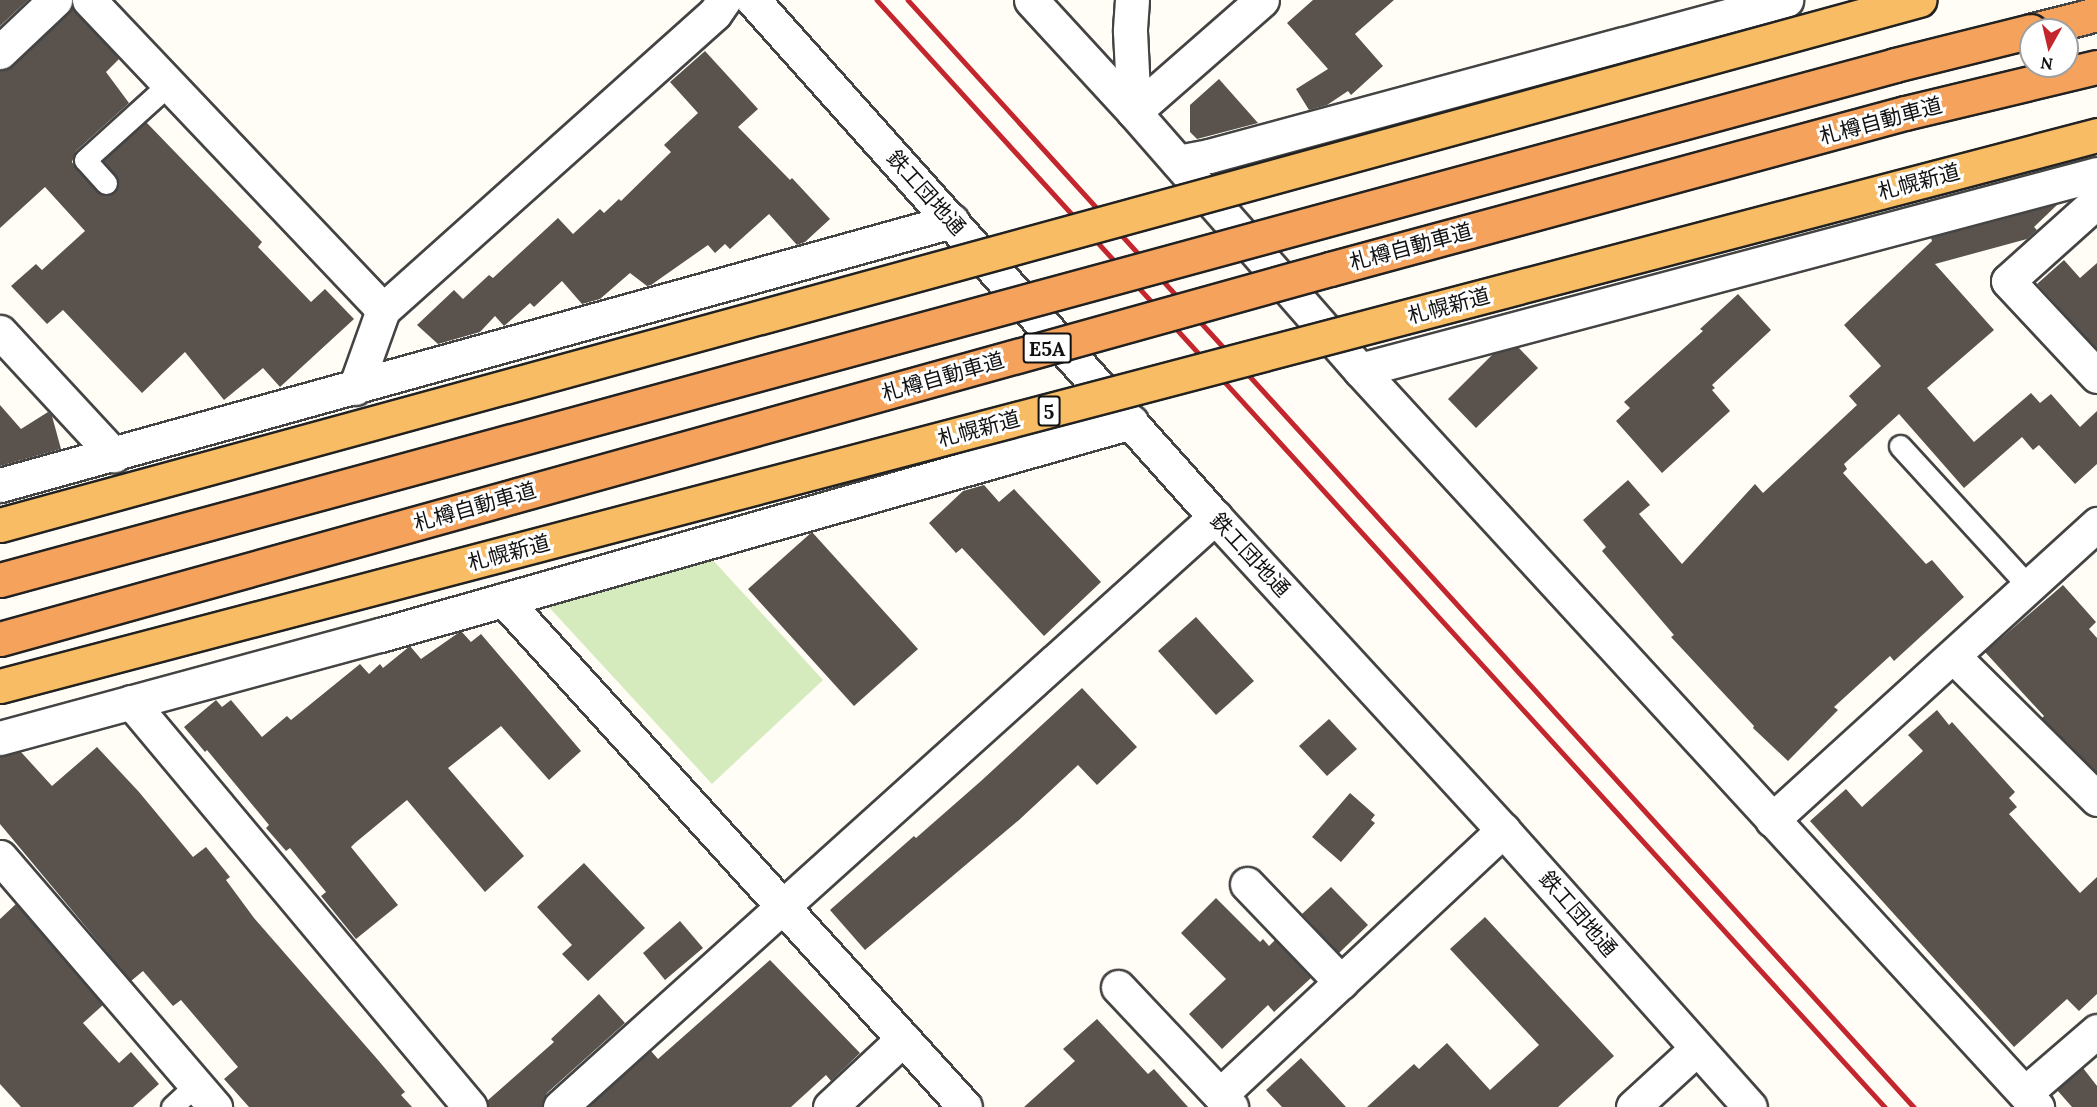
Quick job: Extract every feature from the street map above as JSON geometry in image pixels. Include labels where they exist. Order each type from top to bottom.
[{"type":"highway","points":[[0,525],[1919,0]]},
{"type":"highway","name":"E5A","points":[[2079,18],[2097,14]]},
{"type":"highway","name":"E5A","points":[[0,580],[1895,64],[2019,33]]},
{"type":"highway","name":"札樽自動車道","points":[[0,639],[1353,263],[1905,113],[2097,68]]},
{"type":"highway","name":"札幌新道","points":[[0,686],[2097,135]]},
{"type":"street","points":[[0,52],[55,0]]},
{"type":"street","points":[[89,0],[383,310]]},
{"type":"street","points":[[355,388],[383,310],[715,12],[724,0]]},
{"type":"street","name":"鉄工団地通","points":[[753,0],[1215,517],[1503,830],[1750,1107]]},
{"type":"street","points":[[1031,0],[1134,112],[1360,370],[2031,1100],[2097,1031]]},
{"type":"street","points":[[1132,0],[1130,31],[1134,112]]},
{"type":"street","points":[[1134,112],[1262,0]]},
{"type":"street","points":[[1178,162],[1209,156],[1786,0]]},
{"type":"street","points":[[1360,370],[2097,174]]},
{"type":"street","points":[[2097,199],[2008,281],[2097,376]]},
{"type":"street","points":[[0,485],[952,221]]},
{"type":"street","points":[[0,332],[114,455]]},
{"type":"street","points":[[0,738],[504,600],[1131,422]]},
{"type":"street","points":[[560,1107],[1215,517]]},
{"type":"street","points":[[1772,820],[2029,586],[2092,540]]},
{"type":"street","points":[[504,600],[965,1107]]},
{"type":"street","points":[[1953,656],[2097,799]]},
{"type":"street","points":[[130,702],[470,1107]]},
{"type":"street","points":[[1118,987],[1225,1101],[1341,982],[1503,830]]},
{"type":"street","points":[[0,857],[206,1096]]},
{"type":"street","points":[[1247,884],[1341,982]]},
{"type":"street","points":[[830,1107],[903,1039]]},
{"type":"street","points":[[1633,1107],[1696,1049]]},
{"type":"lane","points":[[105,183],[85,160],[168,85]]},
{"type":"lane","points":[[1900,446],[2029,586]]},
{"type":"lane","points":[[172,1107],[206,1096]]},
{"type":"green space","points":[[711,558],[823,680],[712,784],[546,604]]},
{"type":"building","points":[[0,0],[28,0],[0,26]]},
{"type":"building","points":[[1313,0],[1394,0],[1355,34],[1383,66],[1351,95],[1348,91],[1327,105],[1309,110],[1296,89],[1328,69],[1287,23]]},
{"type":"building","points":[[72,7],[119,59],[106,72],[129,103],[76,151],[72,162],[76,169],[102,195],[114,193],[118,180],[103,161],[146,122],[262,242],[258,247],[311,302],[325,289],[354,319],[280,387],[263,368],[224,400],[185,352],[142,393],[63,310],[47,324],[11,286],[36,264],[42,270],[85,231],[45,187],[0,228],[0,70],[13,66]]},
{"type":"building","points":[[705,51],[758,109],[738,127],[790,180],[792,178],[830,219],[805,242],[797,245],[769,214],[730,249],[725,244],[715,253],[708,245],[651,285],[647,286],[630,273],[600,299],[582,304],[562,281],[534,307],[530,303],[504,326],[495,316],[480,332],[438,344],[417,325],[454,290],[463,299],[489,275],[493,278],[558,218],[573,234],[600,209],[604,213],[619,199],[621,201],[671,152],[664,145],[698,113],[670,82]]},
{"type":"building","points":[[1219,79],[1258,123],[1197,139],[1190,132],[1190,105]]},
{"type":"building","points":[[2058,204],[2034,227],[2037,230],[2027,239],[1935,264],[1994,330],[1927,388],[1974,442],[2031,393],[2040,403],[2051,394],[2080,427],[2097,411],[2097,464],[2075,484],[2039,445],[2033,450],[2022,437],[1964,488],[1899,414],[1844,464],[1847,469],[1843,473],[1926,564],[1932,560],[1964,597],[1894,661],[1890,656],[1834,707],[1838,710],[1788,761],[1753,728],[1754,726],[1671,637],[1674,635],[1602,551],[1606,547],[1583,520],[1628,480],[1650,505],[1639,514],[1682,564],[1755,484],[1763,493],[1857,405],[1849,396],[1881,366],[1844,325],[1932,241],[1931,238]]},
{"type":"building","points":[[2064,260],[2080,278],[2097,263],[2097,349],[2037,284]]},
{"type":"building","points":[[1738,294],[1771,330],[1712,385],[1715,388],[1712,390],[1730,411],[1662,473],[1616,421],[1630,408],[1624,402],[1703,331],[1700,329]]},
{"type":"building","points":[[1518,347],[1538,368],[1476,428],[1448,399],[1493,354]]},
{"type":"building","points":[[0,405],[21,429],[48,412],[52,416],[61,449],[0,466]]},
{"type":"building","points":[[984,485],[999,502],[1014,489],[1101,582],[1044,636],[962,548],[956,553],[929,523],[963,491]]},
{"type":"building","points":[[812,532],[918,649],[854,706],[748,589]]},
{"type":"building","points":[[2063,585],[2096,622],[2089,629],[2097,638],[2097,773],[2042,718],[2044,716],[1985,652]]},
{"type":"building","points":[[1196,617],[1254,681],[1216,715],[1158,651]]},
{"type":"building","points":[[461,631],[471,642],[481,634],[581,751],[549,780],[501,726],[448,768],[524,856],[485,892],[407,800],[355,843],[351,847],[398,905],[356,939],[321,896],[326,892],[290,848],[286,851],[266,828],[269,825],[207,750],[205,752],[184,727],[216,700],[222,707],[231,700],[262,737],[287,716],[291,720],[360,664],[369,674],[380,664],[383,668],[410,646],[421,659]]},
{"type":"building","points":[[1082,688],[1137,747],[1097,785],[1078,765],[1019,820],[865,950],[830,910],[981,781]]},
{"type":"building","points":[[1937,710],[1949,725],[1952,722],[2015,792],[2009,798],[2017,807],[2009,814],[2080,893],[2097,877],[2097,994],[2079,1011],[2067,999],[2014,1047],[1810,821],[1846,789],[1862,807],[1923,751],[1908,735]]},
{"type":"building","points":[[1329,719],[1357,749],[1327,776],[1299,746]]},
{"type":"building","points":[[97,747],[139,792],[193,857],[206,847],[230,877],[226,880],[254,918],[405,1092],[401,1095],[412,1107],[249,1107],[224,1079],[238,1067],[181,1000],[173,1006],[143,971],[131,981],[0,824],[0,756],[21,752],[52,786]]},
{"type":"building","points":[[1350,793],[1375,815],[1371,820],[1375,823],[1341,862],[1312,837]]},
{"type":"building","points":[[584,863],[645,928],[588,981],[562,954],[572,945],[537,907]]},
{"type":"building","points":[[1331,887],[1368,925],[1339,953],[1302,914]]},
{"type":"building","points":[[1216,898],[1260,942],[1263,939],[1269,946],[1275,940],[1311,978],[1274,1012],[1268,1005],[1222,1049],[1189,1014],[1226,979],[1181,933]]},
{"type":"building","points":[[16,904],[103,1005],[83,1023],[119,1063],[131,1052],[159,1084],[133,1107],[21,1107],[0,1084],[0,919]]},
{"type":"building","points":[[1485,917],[1614,1056],[1558,1107],[1367,1107],[1414,1064],[1419,1069],[1447,1043],[1490,1090],[1539,1045],[1450,949]]},
{"type":"building","points":[[680,921],[703,948],[665,980],[643,953]]},
{"type":"building","points":[[770,960],[860,1053],[831,1081],[826,1075],[791,1107],[588,1107],[651,1051],[658,1059]]},
{"type":"building","points":[[599,994],[625,1023],[547,1093],[542,1107],[488,1107],[487,1101],[554,1042],[551,1039]]},
{"type":"building","points":[[1097,1019],[1148,1074],[1154,1069],[1188,1107],[1024,1107],[1075,1061],[1063,1049]]},
{"type":"building","points":[[1301,1058],[1346,1107],[1282,1107],[1266,1090]]},
{"type":"building","points":[[2083,1068],[2097,1086],[2097,1107],[2072,1107],[2057,1090]]},
{"type":"railway","points":[[877,0],[1885,1107]]},
{"type":"railway","points":[[908,0],[1914,1107]]}]
